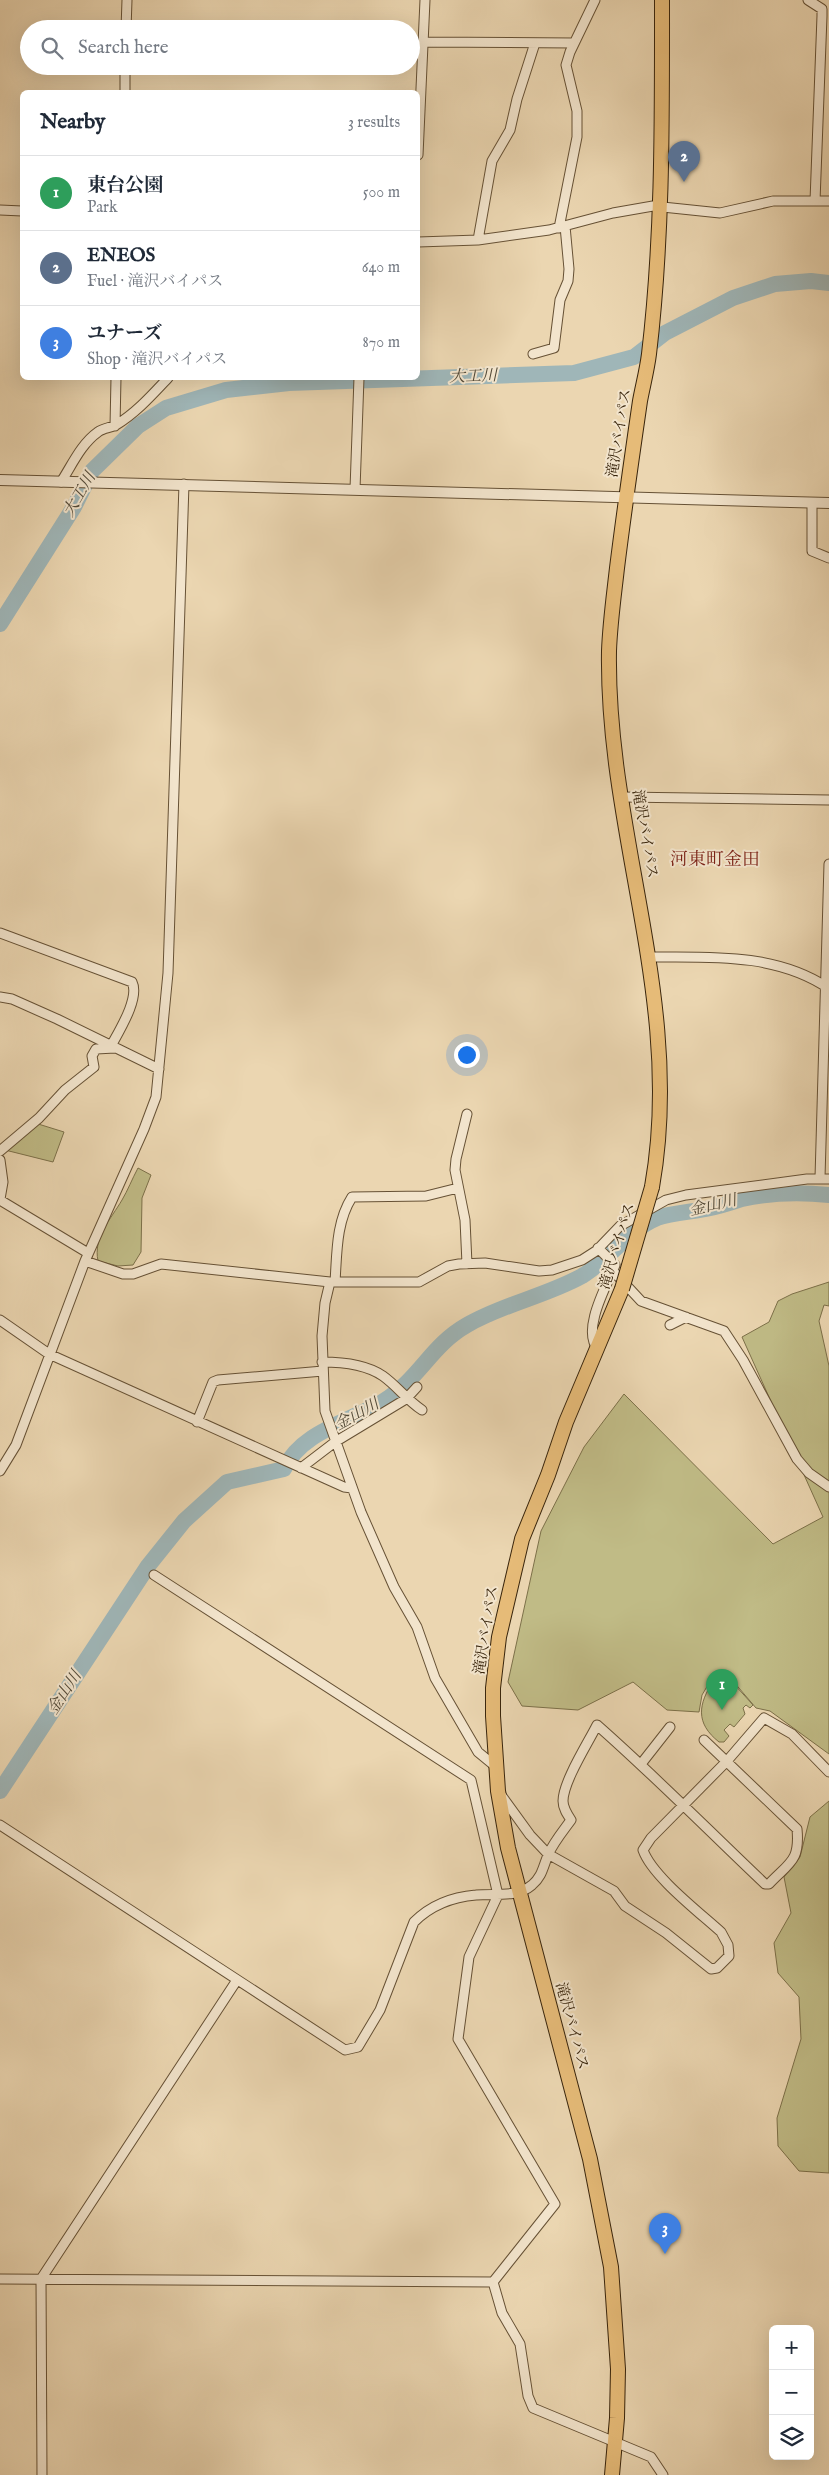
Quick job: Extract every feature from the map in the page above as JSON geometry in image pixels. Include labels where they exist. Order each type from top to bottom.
[{"type":"highway","name":"滝沢バイパス","points":[[612,2475],[617,2418],[618,2347],[611,2267],[604,2222],[565,2058],[519,1892],[498,1791],[493,1716],[494,1679],[499,1637],[512,1572],[522,1538],[548,1474],[566,1422],[622,1289],[652,1187],[658,1145],[661,1090],[658,1026],[650,957],[611,729],[609,649],[626,496],[646,374],[653,313],[661,207],[662,0]]},
{"type":"street","points":[[126,20],[127,0]]},
{"type":"street","points":[[420,92],[425,0]]},
{"type":"street","points":[[533,354],[554,348],[560,300],[568,281],[569,269],[562,227],[578,137],[577,111],[566,65],[574,43],[595,0]]},
{"type":"street","points":[[808,0],[822,9],[815,201]]},
{"type":"street","points":[[424,42],[574,43]]},
{"type":"street","points":[[478,240],[492,160],[510,130],[516,99],[535,43]]},
{"type":"street","points":[[124,90],[125,75]]},
{"type":"street","points":[[420,242],[478,240],[562,227],[613,213],[661,207],[720,213],[758,202],[829,202]]},
{"type":"street","points":[[0,210],[20,211]]},
{"type":"street","points":[[115,426],[116,380]]},
{"type":"street","points":[[61,482],[86,443],[99,431],[115,426],[150,398],[166,380]]},
{"type":"street","points":[[355,489],[358,380]]},
{"type":"street","points":[[0,480],[829,503]]},
{"type":"street","points":[[0,1471],[16,1445],[86,1257],[144,1129],[156,1097],[168,973],[184,484]]},
{"type":"street","points":[[812,503],[812,551],[829,558]]},
{"type":"street","points":[[622,797],[829,800]]},
{"type":"street","points":[[0,1160],[3,1182],[0,1199],[86,1257],[123,1274],[142,1272],[161,1264],[332,1282],[419,1282],[448,1266],[485,1263],[539,1271],[552,1270],[582,1260],[598,1248],[620,1226],[666,1200],[686,1195],[824,1178],[829,864]]},
{"type":"street","points":[[0,933],[132,982],[132,1000],[114,1047]]},
{"type":"street","points":[[650,957],[729,957],[783,967],[827,988]]},
{"type":"street","points":[[1,1000],[21,1003],[160,1069]]},
{"type":"street","points":[[0,1151],[39,1118],[65,1090],[94,1067],[92,1056],[96,1049],[114,1047]]},
{"type":"street","points":[[467,1114],[456,1159],[458,1188],[465,1220],[467,1264]]},
{"type":"street","points":[[458,1188],[426,1196],[352,1197],[345,1208],[339,1230],[332,1282],[322,1316],[324,1411],[352,1488],[394,1587],[417,1627],[439,1685],[478,1752],[495,1766]]},
{"type":"street","points":[[598,1248],[616,1265],[592,1322],[594,1344],[598,1349]]},
{"type":"street","points":[[613,1271],[641,1301],[724,1331],[743,1360],[797,1459],[809,1473],[829,1487]]},
{"type":"street","points":[[670,1325],[686,1317]]},
{"type":"street","points":[[0,1320],[49,1354],[301,1468],[344,1487],[352,1488]]},
{"type":"street","points":[[197,1422],[213,1382],[218,1380],[347,1364],[381,1375],[406,1399],[422,1410]]},
{"type":"street","points":[[301,1468],[335,1442],[406,1399],[417,1386]]},
{"type":"street","points":[[154,1575],[471,1780],[498,1895],[469,1956],[458,2039],[555,2204],[493,2282]]},
{"type":"street","points":[[498,1791],[530,1835],[548,1854],[614,1892],[626,1906],[641,1918],[666,1932],[712,1969],[716,1968],[729,1956],[728,1945],[721,1932],[657,1872],[647,1860],[643,1850],[651,1838],[727,1761],[764,1718],[792,1734],[829,1772]]},
{"type":"street","points":[[0,1826],[345,2050],[352,2050],[358,2047],[380,2010],[414,1922],[418,1918],[436,1905],[455,1898],[519,1892],[531,1886],[541,1876],[548,1854],[571,1820],[563,1804],[564,1795],[576,1765],[597,1725],[641,1764],[683,1807],[765,1884],[770,1884],[796,1855],[799,1848],[797,1829],[704,1740]]},
{"type":"street","points":[[641,1764],[670,1727]]},
{"type":"street","points":[[42,2475],[41,2279],[237,1980]]},
{"type":"street","points":[[0,2279],[493,2282]]},
{"type":"street","points":[[493,2282],[502,2313],[520,2344],[528,2396],[533,2408],[651,2457],[662,2475]]},
{"type":"shaded area","points":[[35,1123],[64,1132],[53,1162],[5,1150]]},
{"type":"shaded area","points":[[138,1168],[151,1175],[142,1198],[141,1252],[133,1265],[118,1266],[98,1261],[97,1252],[100,1236]]},
{"type":"shaded area","points":[[829,1282],[829,1306],[824,1305],[819,1321],[829,1366],[829,1754],[770,1711],[756,1708],[733,1681],[722,1676],[712,1678],[702,1695],[699,1712],[667,1710],[633,1682],[578,1710],[522,1706],[508,1682],[541,1531],[584,1447],[624,1394],[773,1544],[823,1517],[742,1337],[769,1322],[778,1301],[792,1294]]},
{"type":"shaded area","points":[[723,1678],[734,1684],[753,1705],[750,1708],[746,1705],[743,1708],[745,1714],[734,1727],[730,1724],[724,1730],[729,1736],[724,1742],[719,1742],[706,1728],[701,1713],[705,1697],[714,1680]]},
{"type":"shaded area","points":[[829,1801],[829,2173],[799,2171],[778,2146],[777,2118],[801,2039],[799,1997],[778,1973],[774,1943],[791,1913],[784,1877],[800,1857],[810,1817]]},
{"type":"waterway","name":"大工川","points":[[420,378],[574,373],[634,357],[665,333],[733,298],[775,284],[811,281],[829,283]]},
{"type":"waterway","name":"大工川","points":[[0,624],[74,507],[92,471],[138,426],[166,408],[226,390],[289,383],[374,380]]},
{"type":"waterway","name":"金山川","points":[[0,1791],[148,1566],[184,1521],[227,1482],[284,1469],[292,1456],[314,1437],[382,1402],[395,1393],[454,1333],[481,1318],[582,1276],[637,1230],[657,1218],[724,1205],[763,1195],[797,1193],[829,1195]]},
{"type":"place","name":"ENEOS","points":[[684,182]]},
{"type":"place","name":"東台公園","points":[[722,1710]]},
{"type":"place","name":"ユナーズ","points":[[665,2254]]},
{"type":"district","name":"河東町金田","points":[[715,860]]}]
